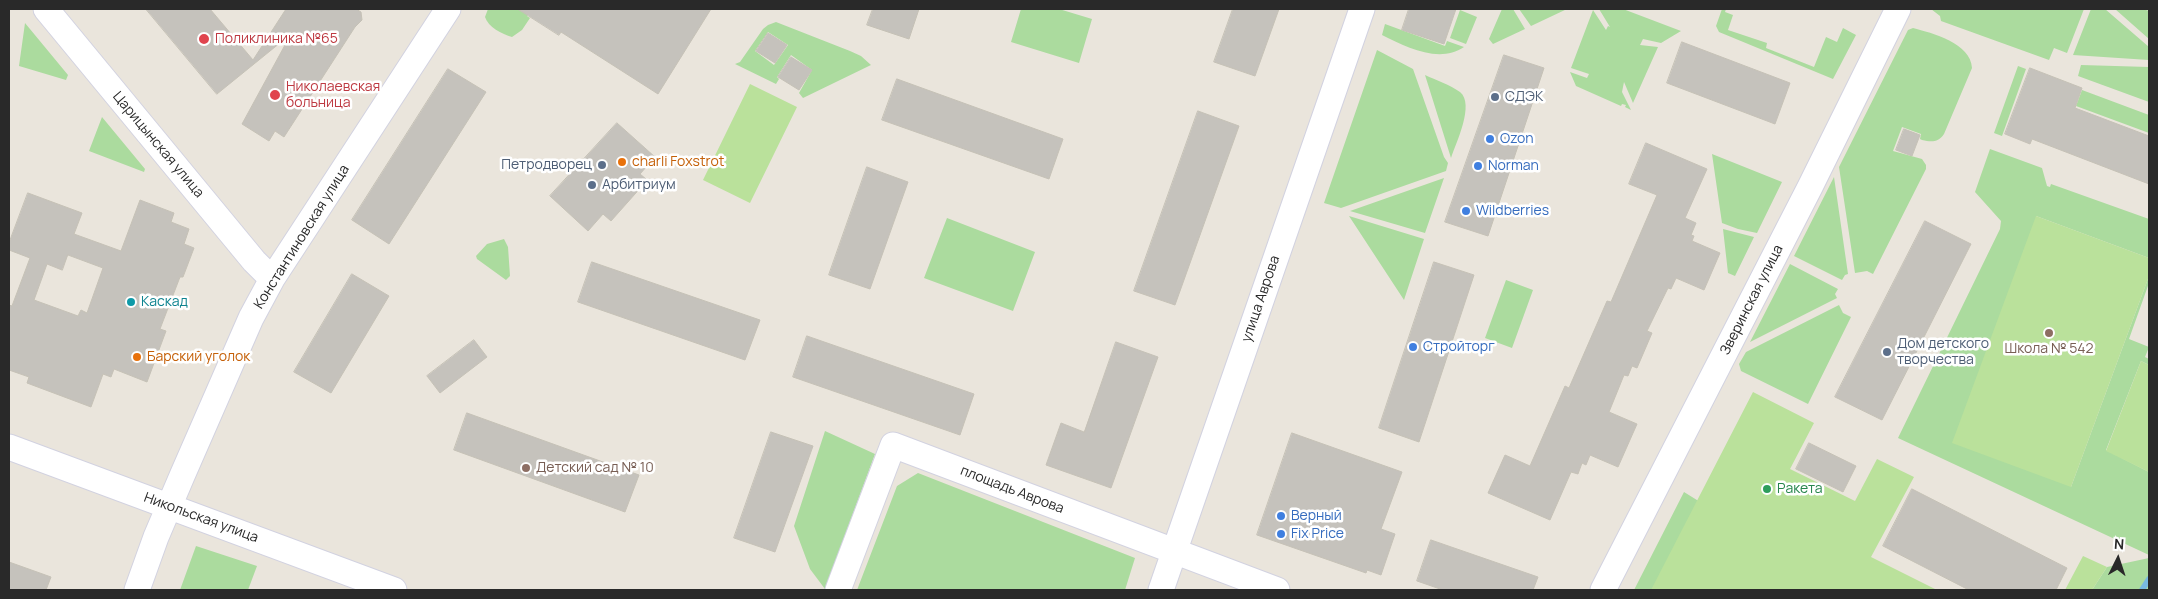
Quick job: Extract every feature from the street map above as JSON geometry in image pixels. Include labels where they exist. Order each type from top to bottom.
[{"type":"street","name":"Царицынская улица","points":[[46,9],[248,253],[272,279]]},
{"type":"street","name":"Константиновская улица","points":[[137,590],[169,506],[251,318],[272,279],[448,9]]},
{"type":"street","name":"улица Аврова","points":[[1161,590],[1362,9]]},
{"type":"street","name":"Зверинская улица","points":[[1603,590],[1819,170],[1898,9]]},
{"type":"street","name":"площадь Аврова","points":[[838,590],[893,445],[1277,590]]},
{"type":"street","name":"Никольская улица","points":[[9,447],[394,590]]},
{"type":"green space","points":[[488,9],[532,9],[527,16],[530,18],[522,30],[512,37],[500,32],[489,24],[485,17]]},
{"type":"green space","points":[[1021,9],[1059,9],[1092,19],[1079,63],[1011,42]]},
{"type":"green space","points":[[1502,9],[1513,9],[1525,29],[1493,44],[1489,39]]},
{"type":"green space","points":[[1519,9],[1567,9],[1531,26]]},
{"type":"green space","points":[[1599,9],[1623,9],[1681,31],[1661,43],[1643,39],[1640,45],[1658,47],[1633,103],[1624,82],[1622,92],[1631,110],[1625,107],[1626,105],[1622,104],[1621,106],[1576,86],[1570,72],[1587,78],[1589,74],[1571,68],[1593,10],[1606,30],[1608,26],[1610,27]]},
{"type":"green space","points":[[1722,9],[1726,9],[1725,12],[1733,15],[1728,30],[1767,43],[1766,48],[1814,67],[1826,37],[1837,42],[1843,28],[1856,35],[1833,79],[1719,32],[1716,26]]},
{"type":"green space","points":[[1931,9],[2084,9],[2067,53],[2054,48],[2049,60],[1941,21],[1940,16]]},
{"type":"green space","points":[[2091,9],[2105,9],[2149,47],[2149,60],[2073,55]]},
{"type":"green space","points":[[2115,9],[2143,9],[2149,11],[2149,39]]},
{"type":"green space","points":[[1460,10],[1477,17],[1466,44],[1450,38]]},
{"type":"green space","points":[[776,22],[850,51],[861,56],[871,65],[803,98],[799,93],[812,70],[791,55],[777,77],[779,79],[776,84],[735,64],[740,62],[763,29]],"holes":[[[768,32],[788,45],[774,65],[755,51]]]},
{"type":"green space","points":[[25,23],[68,75],[66,80],[19,66]]},
{"type":"green space","points":[[1385,24],[1445,46],[1447,41],[1464,47],[1444,54],[1433,54],[1412,49],[1382,35]]},
{"type":"green space","points":[[1913,28],[1940,36],[1958,46],[1970,59],[1972,68],[1944,134],[1939,139],[1931,141],[1922,140],[1920,139],[1921,134],[1902,127],[1893,151],[1922,159],[1926,169],[1873,274],[1867,271],[1855,273],[1839,167],[1908,30]]},
{"type":"green space","points":[[1377,50],[1413,69],[1444,157],[1448,163],[1446,171],[1341,208],[1324,203]]},
{"type":"green space","points":[[2081,65],[2149,67],[2149,102],[2078,76]]},
{"type":"green space","points":[[2018,66],[2026,69],[2002,136],[1994,133]]},
{"type":"green space","points":[[1425,75],[1456,89],[1464,98],[1466,105],[1463,124],[1451,158]]},
{"type":"green space","points":[[750,84],[797,107],[750,203],[703,180]]},
{"type":"green space","points":[[2082,90],[2149,115],[2149,133],[2076,106]]},
{"type":"green space","points":[[102,117],[145,169],[144,172],[89,151]]},
{"type":"green space","points":[[1990,149],[2042,168],[2047,186],[2050,187],[2051,184],[2149,219],[2149,258],[2036,216],[2071,487],[2149,276],[2149,283],[2129,339],[2149,347],[2145,357],[2149,359],[2149,365],[2141,361],[2106,450],[2149,472],[2149,555],[1898,438],[2000,229],[2001,221],[1975,192]]},
{"type":"green space","points":[[1712,154],[1782,182],[1757,233],[1722,223]]},
{"type":"green space","points":[[1834,177],[1848,274],[1842,280],[1794,256]]},
{"type":"green space","points":[[1444,178],[1425,233],[1350,211]]},
{"type":"green space","points":[[1349,216],[1424,239],[1404,300]]},
{"type":"green space","points":[[2036,216],[2149,258],[2149,276],[2071,487],[1952,443]]},
{"type":"green space","points":[[947,218],[1035,252],[1013,311],[924,278]]},
{"type":"green space","points":[[1723,229],[1754,237],[1735,276],[1728,273]]},
{"type":"green space","points":[[504,239],[508,247],[510,276],[506,280],[477,259],[476,256],[487,244]]},
{"type":"green space","points":[[1790,264],[1838,289],[1835,294],[1837,298],[1750,342]]},
{"type":"green space","points":[[1506,280],[1533,290],[1512,348],[1485,338]]},
{"type":"green space","points":[[1839,305],[1843,313],[1851,317],[1808,404],[1741,371],[1739,364],[1746,352]]},
{"type":"green space","points":[[2141,361],[2149,365],[2149,472],[2106,451]]},
{"type":"green space","name":"Ракета","points":[[1753,392],[1814,423],[1790,469],[1855,501],[1877,459],[1914,477],[1871,557],[1937,590],[1651,590]]},
{"type":"green space","points":[[825,431],[875,454],[825,589],[810,569],[794,526]]},
{"type":"green space","points":[[918,473],[1135,558],[1125,590],[857,590],[897,486]]},
{"type":"green space","points":[[1684,492],[1713,510],[1671,590],[1634,590]]},
{"type":"green space","points":[[196,546],[257,566],[248,590],[180,590]]},
{"type":"green space","points":[[2083,556],[2107,567],[2092,590],[2065,590]]},
{"type":"green space","points":[[2149,558],[2149,590],[2092,590],[2107,567]]},
{"type":"building","points":[[146,9],[210,9],[253,60],[286,9],[356,9],[361,12],[362,20],[355,27],[284,137],[275,131],[269,141],[242,124],[291,34],[217,94]]},
{"type":"building","points":[[518,9],[711,9],[658,94],[561,32],[559,35]]},
{"type":"building","points":[[873,9],[919,9],[909,39],[867,25]]},
{"type":"building","points":[[1233,9],[1279,9],[1255,76],[1214,62]]},
{"type":"building","points":[[1409,9],[1456,9],[1444,44],[1402,30]]},
{"type":"building","points":[[768,33],[787,45],[775,63],[756,51]]},
{"type":"building","points":[[1682,42],[1790,83],[1775,124],[1667,83]]},
{"type":"building","points":[[1504,55],[1544,68],[1488,236],[1445,222]]},
{"type":"building","points":[[791,57],[812,70],[799,90],[778,77]]},
{"type":"building","points":[[2030,68],[2082,88],[2075,108],[2149,136],[2149,184],[2032,139],[2030,144],[2005,134]]},
{"type":"building","points":[[448,69],[486,92],[389,244],[352,220]]},
{"type":"building","points":[[897,79],[1063,139],[1049,179],[882,120]]},
{"type":"building","points":[[1198,111],[1239,126],[1175,305],[1134,291]]},
{"type":"building","points":[[617,123],[655,157],[640,174],[646,179],[642,183],[643,185],[611,221],[603,214],[588,231],[550,196]]},
{"type":"building","points":[[1904,129],[1920,135],[1912,156],[1896,150]]},
{"type":"building","points":[[1646,143],[1707,169],[1685,218],[1696,223],[1691,235],[1694,236],[1692,241],[1720,253],[1704,290],[1676,278],[1671,289],[1668,288],[1647,331],[1652,333],[1637,368],[1632,366],[1628,376],[1624,375],[1609,412],[1637,424],[1618,467],[1590,455],[1586,465],[1582,463],[1578,474],[1571,472],[1550,520],[1488,493],[1505,455],[1530,466],[1565,386],[1569,388],[1607,301],[1611,302],[1657,195],[1629,184]]},
{"type":"building","points":[[867,167],[908,182],[870,289],[829,275]]},
{"type":"building","name":"Каскад","points":[[28,193],[82,213],[74,234],[121,251],[140,200],[174,213],[171,222],[189,229],[184,244],[194,248],[183,277],[180,277],[160,329],[166,331],[147,382],[114,369],[111,377],[103,374],[91,407],[27,383],[29,377],[9,370],[9,305],[12,306],[30,258],[9,250],[9,243]],"holes":[[[68,255],[103,268],[87,313],[81,310],[78,316],[34,300],[47,264],[62,270]]]},
{"type":"building","name":"Дом детского творчества","points":[[1925,221],[1971,244],[1882,420],[1835,397]]},
{"type":"building","points":[[592,262],[760,320],[745,360],[578,302]]},
{"type":"building","points":[[1434,262],[1474,275],[1419,442],[1379,428]]},
{"type":"building","points":[[352,274],[389,296],[331,393],[294,372]]},
{"type":"building","points":[[807,336],[974,394],[960,435],[793,377]]},
{"type":"building","points":[[474,340],[487,357],[440,393],[427,376]]},
{"type":"building","points":[[1116,342],[1158,357],[1111,488],[1046,465],[1061,423],[1084,432]]},
{"type":"building","points":[[467,413],[639,475],[625,512],[454,450]]},
{"type":"building","points":[[771,432],[813,446],[775,552],[734,538]]},
{"type":"building","points":[[1292,433],[1402,472],[1381,529],[1395,534],[1381,575],[1367,570],[1366,573],[1257,535]]},
{"type":"building","points":[[1809,443],[1856,466],[1843,492],[1796,469]]},
{"type":"building","points":[[1912,489],[2067,568],[2056,590],[1969,590],[1883,546]]},
{"type":"building","points":[[1431,540],[1538,577],[1533,590],[1443,590],[1417,581]]},
{"type":"building","points":[[9,562],[51,577],[46,590],[9,590]]},
{"type":"waterway","points":[[2142,590],[2149,579]]},
{"type":"place","name":"Поликлиника №65","points":[[204,39]]},
{"type":"place","name":"Николаевская больница","points":[[275,95]]},
{"type":"place","name":"СДЭК","points":[[1495,97]]},
{"type":"place","name":"Ozon","points":[[1490,139]]},
{"type":"place","name":"charli Foxstrot","points":[[622,162]]},
{"type":"place","name":"Петродворец","points":[[602,165]]},
{"type":"place","name":"Norman","points":[[1478,166]]},
{"type":"place","name":"Арбитриум","points":[[592,185]]},
{"type":"place","name":"Wildberries","points":[[1466,211]]},
{"type":"place","name":"Каскад","points":[[131,302]]},
{"type":"place","name":"Школа № 542","points":[[2049,333]]},
{"type":"place","name":"Стройторг","points":[[1413,347]]},
{"type":"place","name":"Дом детского творчества","points":[[1887,352]]},
{"type":"place","name":"Барский уголок","points":[[137,357]]},
{"type":"place","name":"Детский сад № 10","points":[[526,468]]},
{"type":"place","name":"Ракета","points":[[1767,489]]},
{"type":"place","name":"Верный","points":[[1281,516]]},
{"type":"place","name":"Fix Price","points":[[1281,534]]}]
